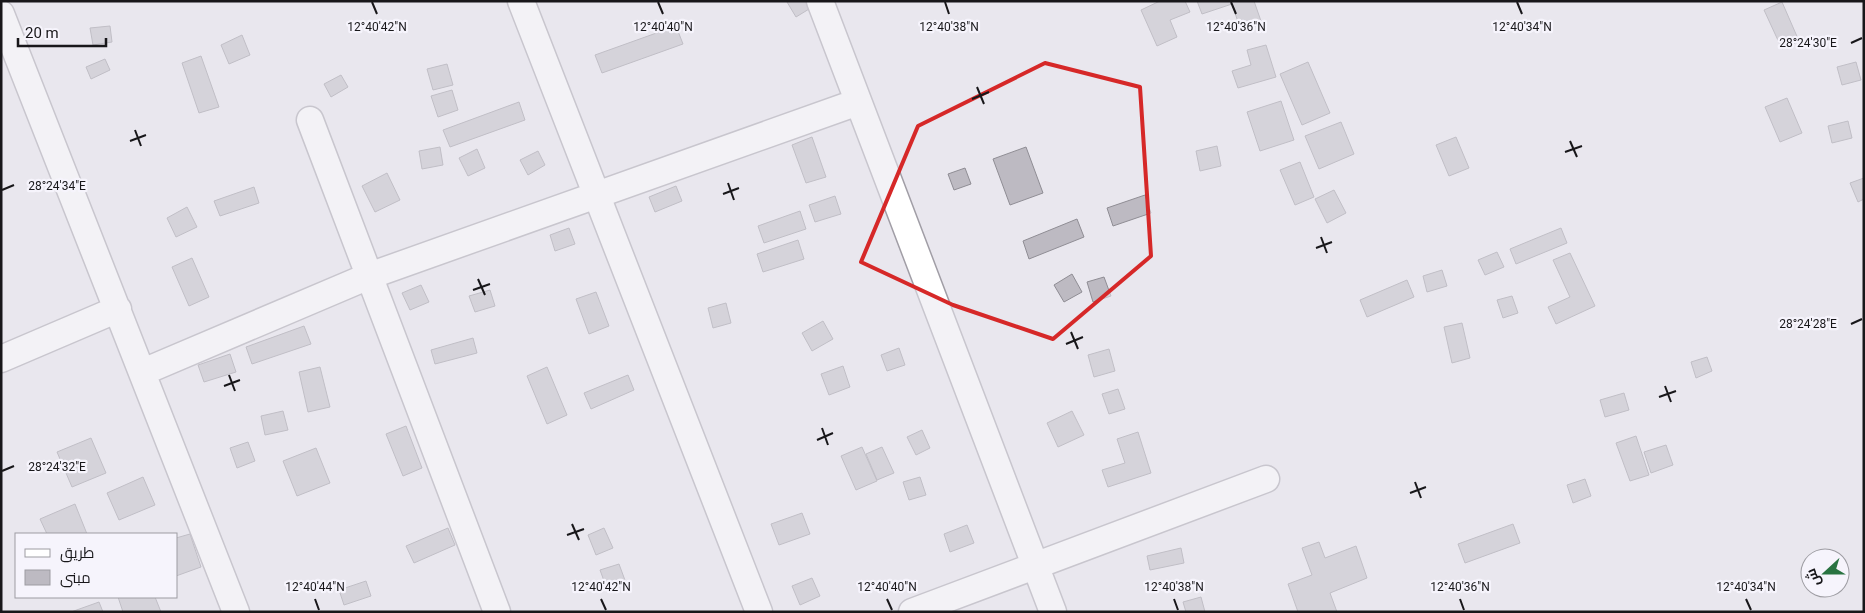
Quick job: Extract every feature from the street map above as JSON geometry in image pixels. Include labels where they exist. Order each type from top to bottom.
[{"type":"street","points":[[521,1],[759,612]]},
{"type":"street","points":[[820,1],[1053,612]]},
{"type":"street","points":[[1,14],[236,612]]},
{"type":"street","points":[[143,372],[369,276],[858,102]]},
{"type":"street","points":[[310,120],[497,612]]},
{"type":"street","points":[[1,359],[118,309]]},
{"type":"street","points":[[912,612],[1266,479]]},
{"type":"highlighted area","points":[[1045,63],[1140,87],[1151,256],[1053,339],[953,305],[861,262],[918,126]]},
{"type":"building","points":[[811,1],[814,6],[796,17],[787,2]]},
{"type":"building","points":[[1160,1],[1185,1],[1190,12],[1170,20],[1177,37],[1157,46],[1141,10]]},
{"type":"building","points":[[1197,1],[1254,1],[1262,24],[1241,31],[1232,4],[1202,14]]},
{"type":"building","points":[[1782,2],[1799,41],[1782,49],[1764,10]]},
{"type":"building","points":[[110,26],[112,42],[93,45],[90,28]]},
{"type":"building","points":[[676,26],[683,44],[602,73],[595,55]]},
{"type":"building","points":[[242,35],[250,55],[229,64],[221,45]]},
{"type":"building","points":[[1266,45],[1276,77],[1238,88],[1232,71],[1251,65],[1247,50]]},
{"type":"building","points":[[201,56],[219,107],[199,113],[182,63]]},
{"type":"building","points":[[105,59],[110,70],[91,79],[86,67]]},
{"type":"building","points":[[1308,62],[1330,113],[1302,125],[1280,74]]},
{"type":"building","points":[[1856,62],[1861,80],[1842,85],[1837,67]]},
{"type":"building","points":[[447,64],[453,85],[433,90],[427,69]]},
{"type":"building","points":[[341,75],[348,87],[331,97],[324,84]]},
{"type":"building","points":[[452,90],[458,110],[438,117],[431,96]]},
{"type":"building","points":[[1787,98],[1802,133],[1780,142],[1765,107]]},
{"type":"building","points":[[1281,101],[1294,140],[1260,151],[1247,112]]},
{"type":"building","points":[[519,102],[525,120],[450,147],[443,130]]},
{"type":"building","points":[[1848,121],[1852,138],[1832,143],[1828,126]]},
{"type":"building","points":[[1341,122],[1354,154],[1319,169],[1305,136]]},
{"type":"building","points":[[812,137],[826,177],[806,183],[792,145]]},
{"type":"building","points":[[1456,137],[1469,168],[1449,176],[1436,145]]},
{"type":"building","points":[[1217,146],[1221,166],[1200,171],[1196,151]]},
{"type":"building","points":[[440,147],[443,165],[422,169],[419,151]]},
{"type":"building","points":[[1026,147],[1043,193],[1010,205],[993,159]]},
{"type":"building","points":[[477,149],[485,168],[468,176],[459,158]]},
{"type":"building","points":[[538,151],[545,165],[528,175],[520,160]]},
{"type":"building","points":[[1300,162],[1314,197],[1295,205],[1280,170]]},
{"type":"building","points":[[965,168],[971,184],[954,190],[948,174]]},
{"type":"building","points":[[387,173],[400,200],[375,212],[362,186]]},
{"type":"building","points":[[1864,178],[1864,199],[1858,202],[1850,183]]},
{"type":"building","points":[[676,186],[682,201],[655,212],[649,197]]},
{"type":"building","points":[[254,187],[259,203],[220,216],[214,201]]},
{"type":"building","points":[[1334,190],[1346,213],[1327,223],[1315,199]]},
{"type":"building","points":[[1145,195],[1151,213],[1113,226],[1107,208]]},
{"type":"building","points":[[835,196],[841,214],[815,222],[809,205]]},
{"type":"building","points":[[187,207],[197,227],[176,237],[167,218]]},
{"type":"building","points":[[800,211],[806,229],[764,243],[758,226]]},
{"type":"building","points":[[1077,219],[1084,237],[1029,259],[1023,241]]},
{"type":"building","points":[[569,228],[575,244],[555,251],[550,235]]},
{"type":"building","points":[[1561,228],[1567,243],[1516,264],[1510,249]]},
{"type":"building","points":[[798,240],[804,259],[763,272],[757,254]]},
{"type":"building","points":[[1497,252],[1504,267],[1485,275],[1478,260]]},
{"type":"building","points":[[1570,253],[1595,306],[1556,324],[1548,307],[1570,297],[1553,260]]},
{"type":"building","points":[[192,258],[209,297],[189,306],[172,267]]},
{"type":"building","points":[[1442,270],[1447,286],[1427,292],[1423,276]]},
{"type":"building","points":[[1072,274],[1082,292],[1064,302],[1054,285]]},
{"type":"building","points":[[1104,277],[1111,296],[1093,302],[1087,282]]},
{"type":"building","points":[[1407,280],[1414,297],[1367,317],[1360,300]]},
{"type":"building","points":[[421,285],[429,302],[410,310],[402,293]]},
{"type":"building","points":[[490,290],[495,306],[475,312],[469,296]]},
{"type":"building","points":[[596,292],[609,326],[589,334],[576,299]]},
{"type":"building","points":[[1512,296],[1518,313],[1503,318],[1497,300]]},
{"type":"building","points":[[726,303],[731,323],[713,328],[708,308]]},
{"type":"building","points":[[823,321],[833,339],[812,351],[802,333]]},
{"type":"building","points":[[1462,323],[1470,358],[1452,363],[1444,327]]},
{"type":"building","points":[[304,326],[311,344],[252,364],[246,347]]},
{"type":"building","points":[[473,338],[477,353],[435,364],[431,350]]},
{"type":"building","points":[[899,348],[905,365],[887,371],[881,355]]},
{"type":"building","points":[[1109,349],[1115,371],[1094,377],[1088,355]]},
{"type":"building","points":[[230,354],[236,372],[204,382],[198,365]]},
{"type":"building","points":[[1707,357],[1712,371],[1696,378],[1691,362]]},
{"type":"building","points":[[843,366],[850,387],[829,395],[821,374]]},
{"type":"building","points":[[320,367],[330,407],[308,412],[299,372]]},
{"type":"building","points":[[547,367],[567,415],[547,424],[527,376]]},
{"type":"building","points":[[628,375],[634,390],[591,409],[584,393]]},
{"type":"building","points":[[1118,389],[1125,409],[1109,414],[1102,394]]},
{"type":"building","points":[[1624,393],[1629,410],[1605,417],[1600,400]]},
{"type":"building","points":[[283,411],[288,430],[265,435],[261,416]]},
{"type":"building","points":[[1072,411],[1084,435],[1058,447],[1047,423]]},
{"type":"building","points":[[406,426],[422,468],[403,476],[386,434]]},
{"type":"building","points":[[922,430],[930,448],[916,455],[907,437]]},
{"type":"building","points":[[1138,432],[1151,473],[1108,487],[1102,470],[1125,463],[1117,439]]},
{"type":"building","points":[[1636,436],[1649,475],[1630,481],[1616,443]]},
{"type":"building","points":[[91,438],[106,473],[72,487],[57,452]]},
{"type":"building","points":[[248,442],[255,461],[237,468],[230,448]]},
{"type":"building","points":[[1666,445],[1673,465],[1651,473],[1644,452]]},
{"type":"building","points":[[862,447],[877,481],[856,490],[841,456]]},
{"type":"building","points":[[882,447],[894,473],[877,480],[866,454]]},
{"type":"building","points":[[316,448],[330,483],[297,496],[283,461]]},
{"type":"building","points":[[143,477],[155,505],[119,520],[107,493]]},
{"type":"building","points":[[920,477],[926,495],[909,500],[903,482]]},
{"type":"building","points":[[1585,479],[1591,496],[1573,503],[1567,485]]},
{"type":"building","points":[[75,504],[87,533],[47,533],[40,519]]},
{"type":"building","points":[[802,513],[810,534],[779,545],[771,524]]},
{"type":"building","points":[[1513,524],[1520,543],[1465,563],[1458,544]]},
{"type":"building","points":[[967,525],[974,543],[950,552],[944,534]]},
{"type":"building","points":[[448,528],[455,545],[414,563],[406,546]]},
{"type":"building","points":[[604,528],[613,548],[596,555],[588,535]]},
{"type":"building","points":[[190,534],[201,567],[178,575],[178,537]]},
{"type":"building","points":[[1319,542],[1325,558],[1356,546],[1367,578],[1330,593],[1337,612],[1298,612],[1288,584],[1312,575],[1302,548]]},
{"type":"building","points":[[1181,548],[1184,563],[1150,570],[1147,556]]},
{"type":"building","points":[[619,564],[626,583],[607,589],[600,570]]},
{"type":"building","points":[[812,578],[820,596],[800,605],[792,586]]},
{"type":"building","points":[[366,581],[371,596],[344,605],[339,590]]},
{"type":"building","points":[[1201,597],[1205,612],[1186,612],[1183,602]]},
{"type":"building","points":[[118,598],[155,598],[161,612],[123,612]]},
{"type":"building","points":[[99,602],[103,612],[71,612]]}]
